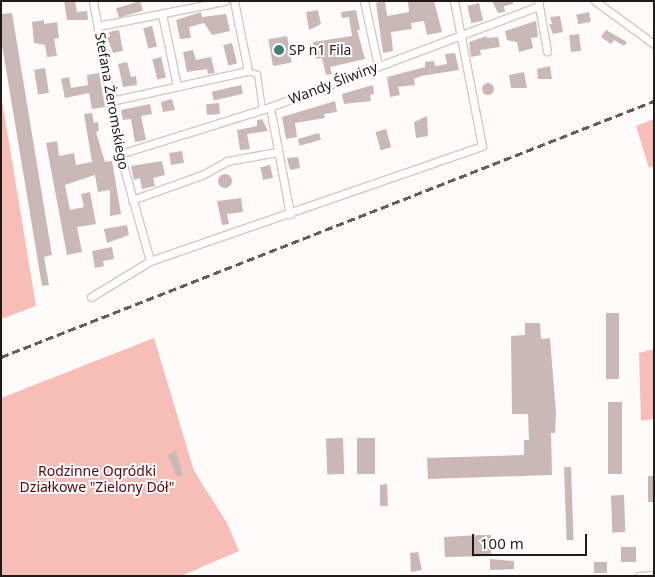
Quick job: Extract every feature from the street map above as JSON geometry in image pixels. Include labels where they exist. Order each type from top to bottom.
[{"type":"street","name":"Stefana Żeromskiego","points":[[93,1],[120,154],[150,261]]},
{"type":"street","points":[[98,26],[223,1]]},
{"type":"street","points":[[234,1],[248,72]]},
{"type":"street","points":[[364,1],[378,66]]},
{"type":"street","points":[[91,297],[150,261],[482,146],[454,1]]},
{"type":"street","points":[[595,1],[654,44]]},
{"type":"street","points":[[538,3],[547,51]]},
{"type":"street","name":"Wandy Śliwiny","points":[[120,154],[262,110],[538,3]]},
{"type":"street","points":[[162,14],[177,86]]},
{"type":"street","points":[[111,101],[248,72],[257,74],[262,110]]},
{"type":"street","points":[[270,107],[290,214]]},
{"type":"street","points":[[132,200],[202,175],[227,161],[277,152]]},
{"type":"street","points":[[639,576],[654,575]]},
{"type":"green space","points":[[1,94],[36,306],[1,319]]},
{"type":"green space","points":[[654,119],[654,166],[649,168],[636,126]]},
{"type":"green space","name":"Rodzinne Ogródki Działkowe \"Zielony Dół\"","points":[[154,338],[194,471],[227,523],[239,551],[181,576],[1,576],[1,398]]},
{"type":"green space","points":[[654,349],[654,419],[641,421],[639,353]]},
{"type":"building","points":[[64,1],[75,1],[77,12],[87,11],[88,20],[67,20]]},
{"type":"building","points":[[140,1],[143,11],[119,18],[116,8]]},
{"type":"building","points":[[385,1],[387,16],[409,12],[408,2],[434,1],[442,32],[427,35],[424,21],[411,23],[412,29],[391,32],[393,51],[383,53],[376,3]]},
{"type":"building","points":[[492,1],[513,1],[513,4],[504,6],[505,12],[498,13]]},
{"type":"building","points":[[479,3],[483,21],[471,23],[467,6]]},
{"type":"building","points":[[318,10],[321,24],[309,30],[306,12]]},
{"type":"building","points":[[356,10],[360,30],[357,30],[365,59],[330,67],[332,74],[326,75],[322,58],[316,59],[313,42],[352,36],[349,17],[342,18],[341,12]]},
{"type":"building","points":[[201,12],[202,17],[226,14],[230,31],[212,35],[204,23],[189,27],[191,38],[180,39],[176,20]]},
{"type":"building","points":[[589,12],[591,22],[578,24],[576,14]]},
{"type":"building","points":[[12,13],[52,255],[44,257],[49,285],[42,286],[1,39],[1,14]]},
{"type":"building","points":[[560,16],[563,32],[553,34],[549,24],[552,24],[550,17]]},
{"type":"building","points":[[44,20],[44,24],[57,22],[59,38],[54,39],[57,56],[47,57],[45,45],[34,43],[32,22]]},
{"type":"building","points":[[536,21],[538,37],[531,38],[533,48],[519,52],[517,42],[507,40],[505,31]]},
{"type":"building","points":[[152,26],[157,46],[148,49],[143,28]]},
{"type":"building","points":[[119,30],[123,51],[113,53],[107,37],[110,37],[109,32]]},
{"type":"building","points":[[606,30],[627,42],[624,46],[614,40],[611,44],[601,37]]},
{"type":"building","points":[[579,34],[581,51],[571,52],[569,35]]},
{"type":"building","name":"SP n1 Fila","points":[[287,36],[292,63],[273,66],[268,39]]},
{"type":"building","points":[[487,36],[487,38],[498,37],[500,47],[480,50],[481,55],[471,57],[469,42]]},
{"type":"building","points":[[232,43],[237,63],[228,66],[223,45]]},
{"type":"building","points":[[193,50],[196,60],[211,57],[215,73],[208,74],[207,69],[187,72],[183,52]]},
{"type":"building","points":[[455,53],[459,70],[421,76],[414,79],[415,85],[398,87],[400,95],[390,97],[387,77],[425,67],[425,62],[434,61],[435,66],[447,64],[445,54]]},
{"type":"building","points":[[161,57],[166,77],[157,80],[152,59]]},
{"type":"building","points":[[127,62],[131,77],[136,76],[137,85],[123,87],[118,64]]},
{"type":"building","points":[[550,66],[552,79],[538,79],[537,69]]},
{"type":"building","points":[[45,68],[49,93],[38,94],[34,70]]},
{"type":"building","points":[[524,72],[527,88],[511,88],[509,75]]},
{"type":"building","points":[[99,73],[105,107],[92,109],[89,93],[65,98],[61,79],[69,77],[71,88],[88,85],[87,75]]},
{"type":"building","points":[[490,83],[493,84],[493,94],[486,95],[483,94],[482,87],[483,84]]},
{"type":"building","points":[[241,85],[243,94],[214,101],[212,92]]},
{"type":"building","points":[[373,85],[374,94],[370,95],[371,101],[344,104],[342,94]]},
{"type":"building","points":[[172,99],[175,110],[163,112],[161,102]]},
{"type":"building","points":[[335,101],[337,112],[324,114],[325,118],[295,123],[297,137],[286,139],[282,117]]},
{"type":"building","points":[[219,103],[220,114],[207,115],[206,104]]},
{"type":"building","points":[[150,104],[152,114],[141,116],[146,140],[135,142],[131,119],[123,120],[121,110]]},
{"type":"building","points":[[92,113],[94,123],[98,122],[99,131],[96,132],[105,162],[112,161],[121,214],[110,216],[110,190],[98,192],[95,175],[65,185],[70,210],[84,207],[81,194],[90,192],[96,224],[77,227],[82,252],[67,255],[46,143],[57,141],[59,156],[74,153],[76,165],[92,162],[84,114]]},
{"type":"building","points":[[427,116],[428,136],[416,138],[414,122]]},
{"type":"building","points":[[262,119],[268,131],[247,134],[250,149],[240,150],[237,130],[257,126],[257,120]]},
{"type":"building","points":[[386,129],[391,147],[381,150],[375,132]]},
{"type":"building","points":[[319,133],[321,140],[300,146],[298,139]]},
{"type":"building","points":[[182,151],[184,163],[171,165],[169,153]]},
{"type":"building","points":[[298,157],[300,168],[290,170],[287,158]]},
{"type":"building","points":[[162,161],[165,175],[153,178],[155,186],[142,189],[140,178],[134,180],[131,166]]},
{"type":"building","points":[[270,165],[273,178],[263,180],[260,167]]},
{"type":"building","points":[[225,174],[230,176],[232,181],[230,186],[225,188],[220,186],[218,181],[220,176]]},
{"type":"building","points":[[241,198],[243,212],[227,214],[229,224],[222,225],[217,201]]},
{"type":"building","points":[[127,225],[129,235],[107,243],[104,229]]},
{"type":"building","points":[[112,247],[114,259],[103,261],[104,266],[95,268],[92,251]]},
{"type":"building","points":[[606,313],[619,313],[619,379],[606,379]]},
{"type":"building","points":[[525,323],[540,323],[541,339],[550,338],[556,413],[555,433],[551,433],[552,475],[428,479],[427,458],[524,455],[524,440],[529,440],[528,414],[512,414],[511,336],[525,335]]},
{"type":"building","points":[[608,402],[622,402],[622,474],[608,474]]},
{"type":"building","points":[[343,438],[344,474],[327,475],[326,439]]},
{"type":"building","points":[[357,438],[375,438],[375,474],[357,474]]},
{"type":"building","points":[[176,451],[183,475],[177,477],[168,455]]},
{"type":"building","points":[[564,467],[571,467],[574,540],[567,540]]},
{"type":"building","points":[[648,476],[654,476],[654,502],[648,502]]},
{"type":"building","points":[[387,484],[388,506],[380,506],[380,485]]},
{"type":"building","points":[[611,495],[624,495],[625,532],[612,532]]},
{"type":"building","points":[[491,535],[491,556],[445,557],[444,537]]},
{"type":"building","points":[[621,547],[636,547],[636,562],[621,562]]},
{"type":"building","points":[[418,552],[422,570],[411,572],[410,553]]},
{"type":"building","points":[[490,559],[514,561],[514,569],[490,570]]},
{"type":"building","points":[[594,562],[607,562],[607,573],[594,573]]},
{"type":"railway","points":[[1,357],[654,101]]},
{"type":"place","name":"SP n1 Fila","points":[[279,50]]}]
